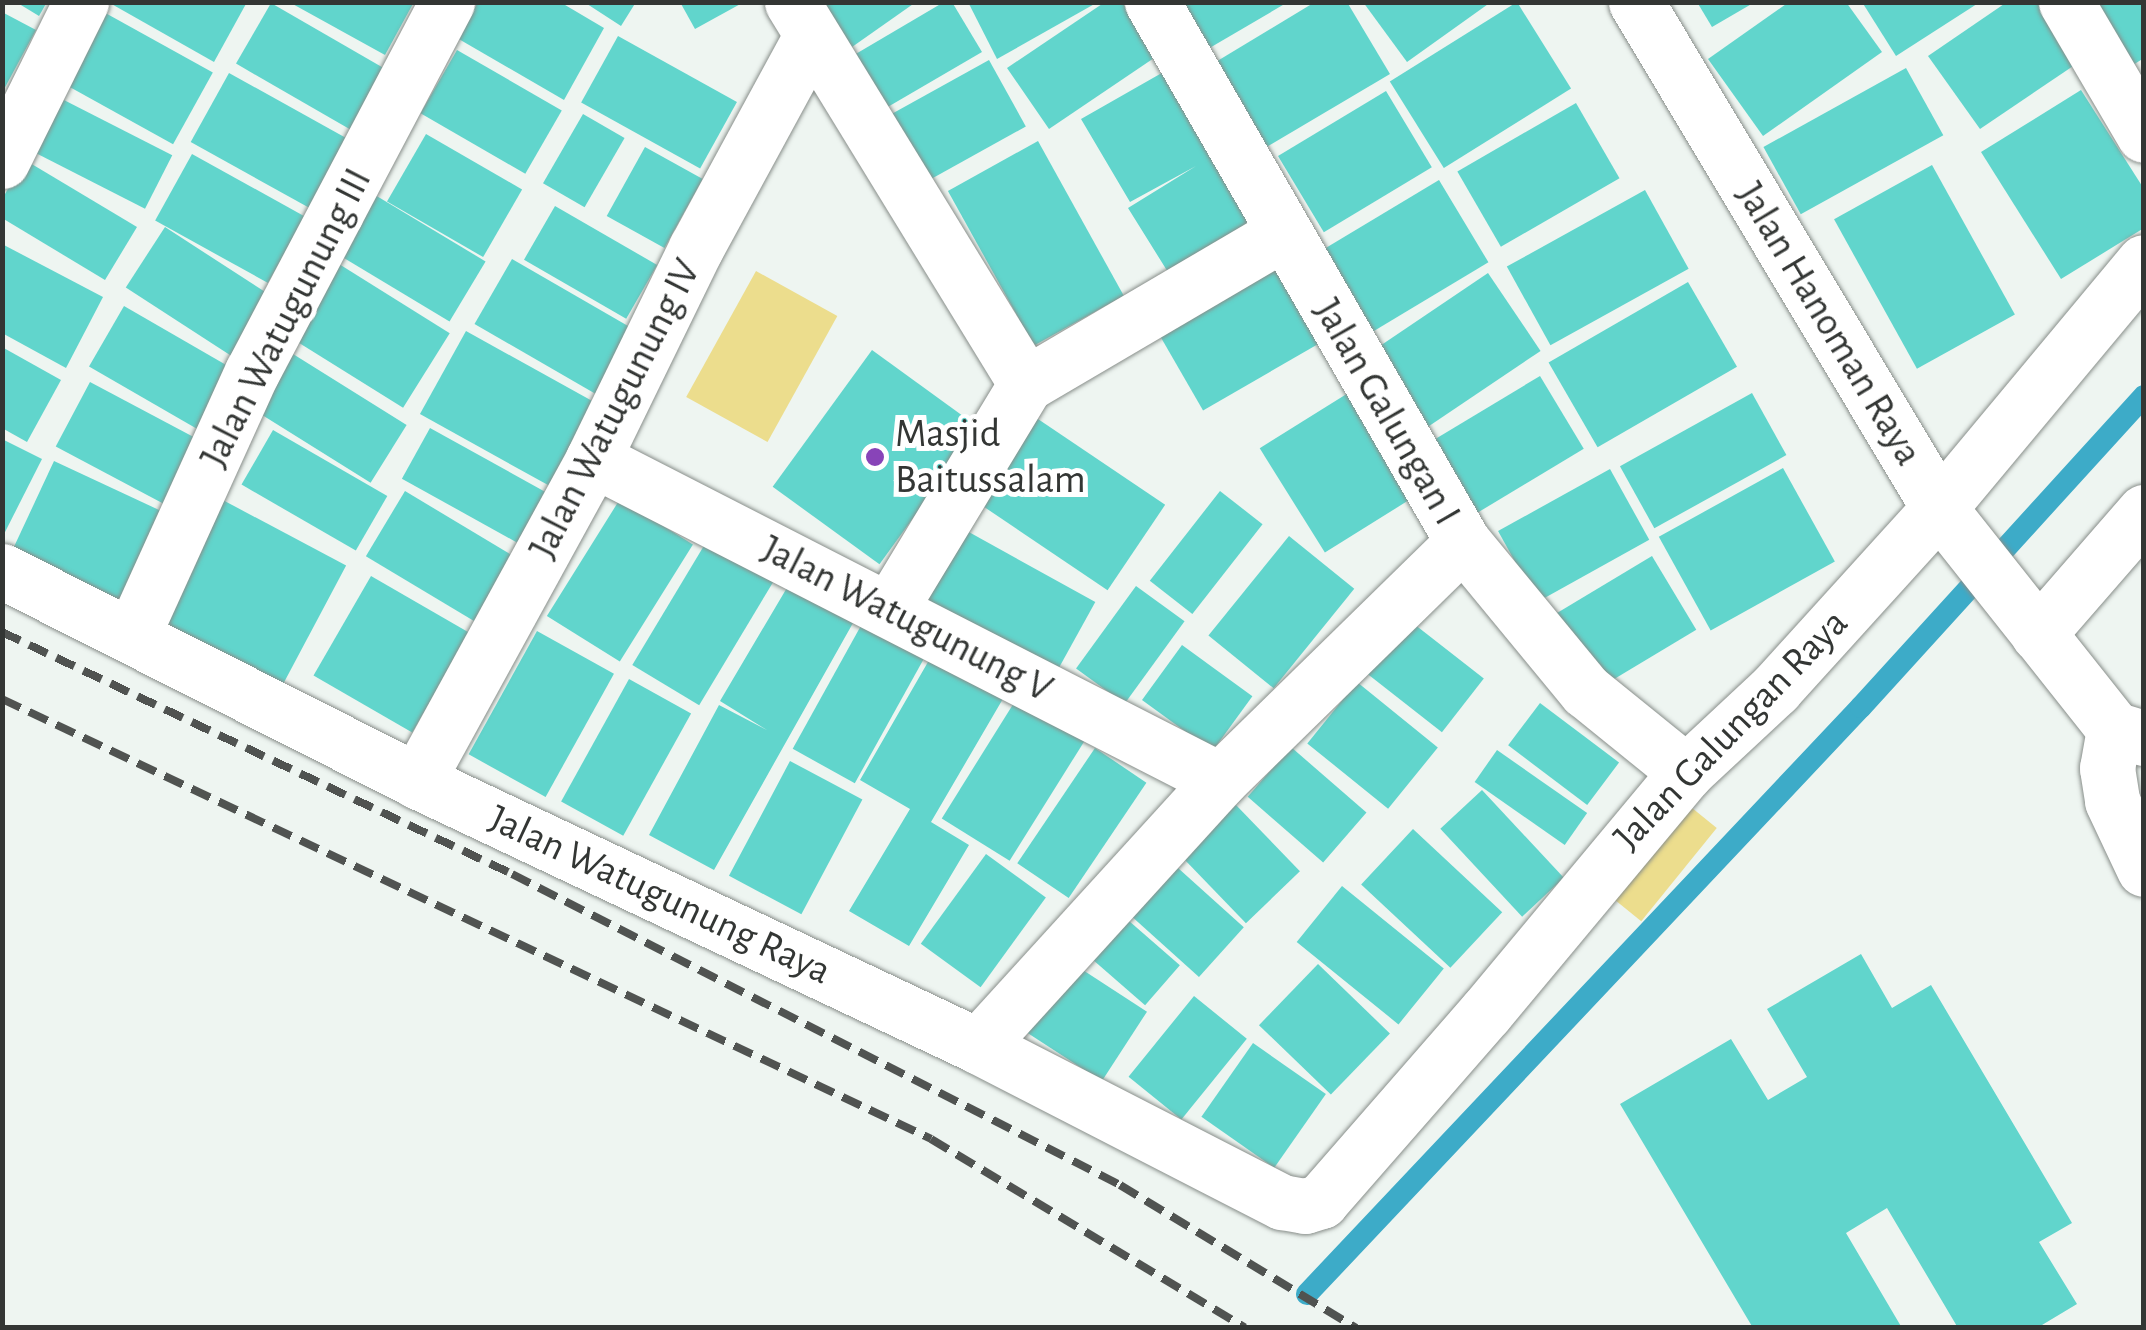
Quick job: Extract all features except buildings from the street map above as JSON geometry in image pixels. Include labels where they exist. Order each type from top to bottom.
[{"type":"street","points":[[2,161],[81,2]]},
{"type":"street","name":"Jalan Watugunung III","points":[[132,636],[252,372],[447,2]]},
{"type":"street","name":"Jalan Galungan I","points":[[1152,2],[1463,542],[1586,691],[1686,772]]},
{"type":"street","name":"Jalan Hanoman Raya","points":[[1636,2],[1948,519],[2035,630],[2129,734]]},
{"type":"street","points":[[2066,2],[2144,135]]},
{"type":"street","name":"Jalan Watugunung IV","points":[[801,20],[1026,384]]},
{"type":"street","name":"Jalan Watugunung IV","points":[[417,780],[594,459],[801,20]]},
{"type":"street","points":[[889,610],[1026,384],[1284,233]]},
{"type":"street","name":"Jalan Galungan Raya","points":[[1321,1201],[1686,772],[1948,519],[2144,262]]},
{"type":"street","name":"Jalan Watugunung V","points":[[594,459],[1220,780]]},
{"type":"street","points":[[2035,630],[2144,512]]},
{"type":"street","points":[[978,1046],[1220,780],[1463,542]]},
{"type":"street","name":"Jalan Watugunung Raya","points":[[2,571],[417,780],[978,1046],[1282,1202],[1321,1201]]},
{"type":"street","points":[[2129,734],[2106,768],[2112,802],[2144,868]]},
{"type":"shaded area","points":[[756,271],[837,316],[768,442],[686,397]]},
{"type":"shaded area","points":[[1681,799],[1717,828],[1641,921],[1605,892]]},
{"type":"waterway","points":[[1307,1294],[1861,707],[2144,396]]},
{"type":"railway","points":[[2,632],[512,874],[1120,1185],[1356,1328]]},
{"type":"railway","points":[[2,699],[931,1139],[1245,1328]]},
{"type":"place","name":"Masjid Baitussalam","points":[[875,457]]}]
